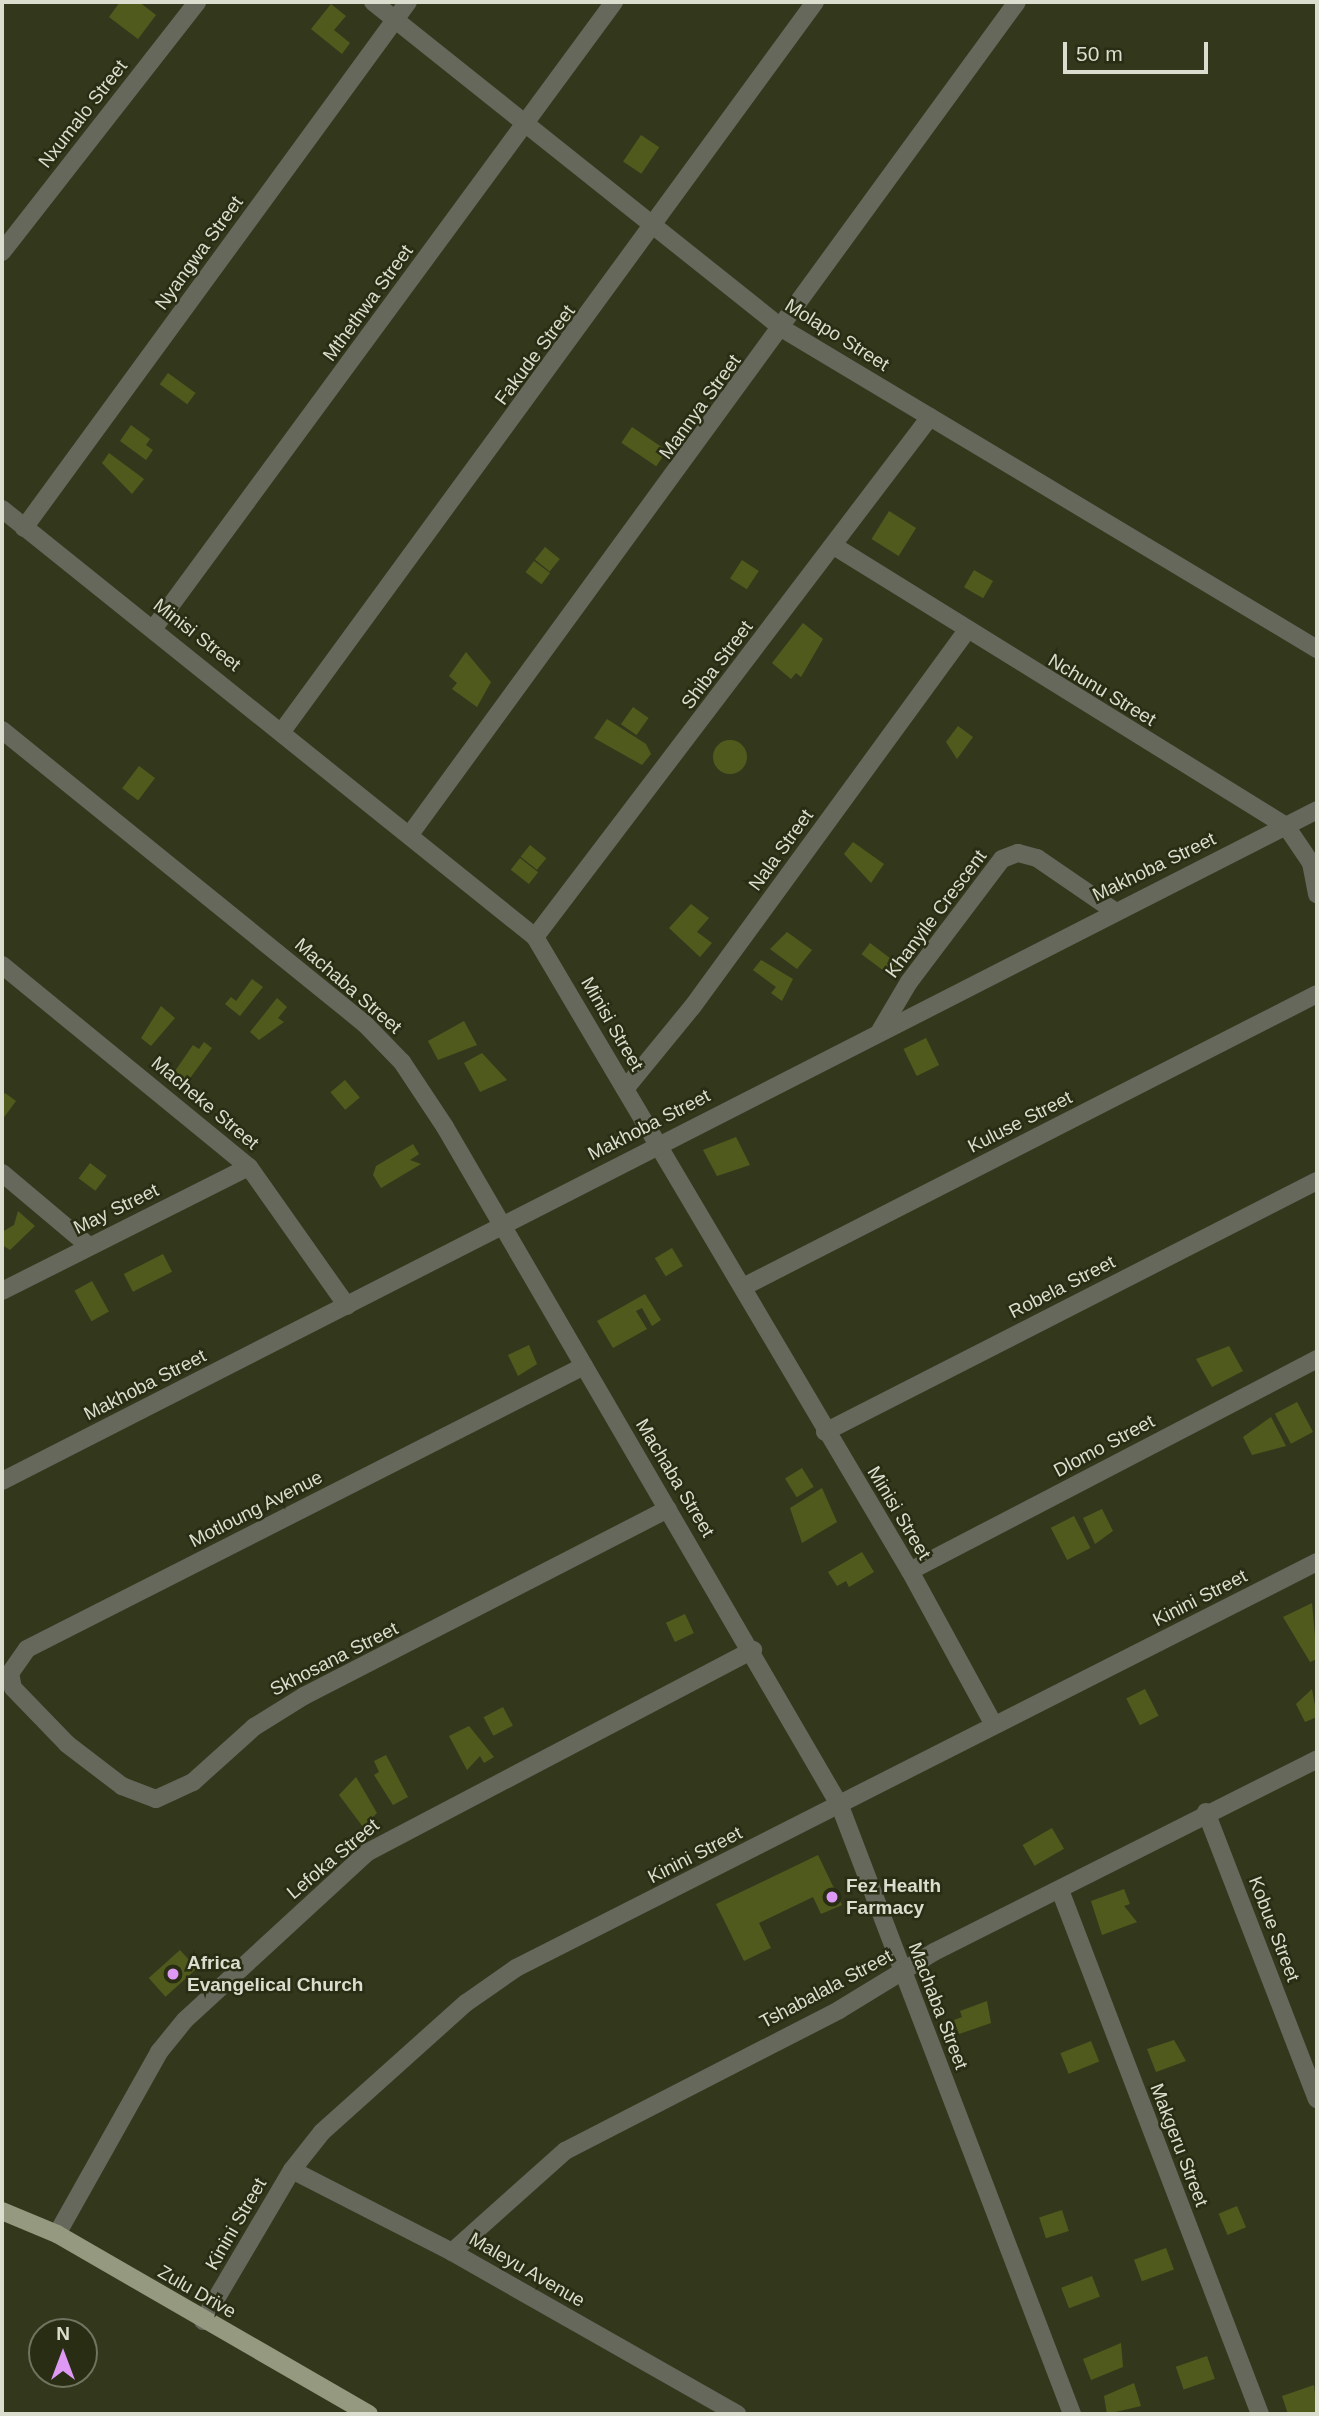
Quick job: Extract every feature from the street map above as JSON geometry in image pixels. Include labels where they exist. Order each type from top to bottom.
[{"type":"main road","name":"Zulu Drive","points":[[2,2211],[57,2234],[369,2414]]},
{"type":"street","name":"Nxumalo Street","points":[[2,252],[197,2]]},
{"type":"street","name":"Molapo Street","points":[[373,2],[525,126],[657,225],[783,329],[1317,649]]},
{"type":"street","name":"Nyangwa Street","points":[[24,528],[408,2]]},
{"type":"street","name":"Mthethwa Street","points":[[154,628],[614,2]]},
{"type":"street","name":"Fakude Street","points":[[283,730],[657,225],[815,2]]},
{"type":"street","name":"Mannya Street","points":[[411,833],[783,329],[1017,2]]},
{"type":"street","name":"Shiba Street","points":[[535,937],[930,417]]},
{"type":"street","name":"Minisi Street","points":[[2,509],[283,730],[535,937],[743,1287],[825,1432],[910,1571],[994,1725]]},
{"type":"street","name":"Nchunu Street","points":[[834,546],[965,631],[1286,826],[1311,863],[1317,894]]},
{"type":"street","name":"Nala Street","points":[[625,1089],[693,1006],[965,631]]},
{"type":"street","name":"Machaba Street","points":[[2,730],[365,1024],[402,1062],[504,1223],[584,1366],[753,1650],[840,1806],[1072,2414]]},
{"type":"street","name":"Makhoba Street","points":[[2,1481],[1113,910],[1317,810]]},
{"type":"street","name":"Khanyile Crescent","points":[[880,1031],[909,982],[1002,859],[1018,853],[1037,858],[1113,910]]},
{"type":"street","name":"Macheke Street","points":[[2,965],[249,1167],[347,1306]]},
{"type":"street","name":"Kuluse Street","points":[[743,1287],[1317,994]]},
{"type":"street","name":"May Street","points":[[2,1291],[249,1167]]},
{"type":"street","points":[[2,1173],[89,1246]]},
{"type":"street","name":"Robela Street","points":[[825,1432],[1317,1181]]},
{"type":"street","name":"Dlomo Street","points":[[910,1571],[1317,1359]]},
{"type":"street","name":"Motloung Avenue","points":[[41,1723],[13,1688],[10,1673],[27,1649],[584,1366]]},
{"type":"street","name":"Skhosana Street","points":[[41,1723],[138,1795],[174,1793],[286,1706],[668,1509]]},
{"type":"street","name":"Kinini Street","points":[[203,2320],[292,2170],[403,2054],[516,1968],[1317,1562]]},
{"type":"street","name":"Lefoka Street","points":[[57,2234],[159,2052],[185,2020],[368,1852],[753,1650]]},
{"type":"street","name":"Tshabalala Street","points":[[452,2252],[565,2151],[1206,1812],[1317,1759]]},
{"type":"street","name":"Kobue Street","points":[[1206,1812],[1317,2099]]},
{"type":"street","name":"Makgeru Street","points":[[1060,1890],[1260,2414]]},
{"type":"street","name":"Maleyu Avenue","points":[[292,2170],[452,2252],[737,2414]]},
{"type":"building","points":[[120,2],[139,2],[156,15],[138,39],[109,17]]},
{"type":"building","points":[[331,4],[346,16],[334,30],[350,43],[342,54],[311,29]]},
{"type":"building","points":[[641,135],[659,147],[641,174],[623,162]]},
{"type":"building","points":[[168,373],[196,393],[187,404],[160,384]]},
{"type":"building","points":[[131,425],[150,439],[146,445],[153,450],[146,460],[120,441]]},
{"type":"building","points":[[632,427],[667,450],[656,466],[621,443]]},
{"type":"building","points":[[109,453],[144,479],[132,494],[102,463]]},
{"type":"building","points":[[889,511],[916,528],[899,556],[872,539]]},
{"type":"building","points":[[545,547],[560,559],[550,571],[535,559]]},
{"type":"building","points":[[742,560],[759,571],[747,589],[730,578]]},
{"type":"building","points":[[534,561],[550,573],[542,584],[526,572]]},
{"type":"building","points":[[974,570],[993,581],[983,598],[964,587]]},
{"type":"building","points":[[803,623],[823,639],[801,677],[796,673],[791,679],[772,663]]},
{"type":"building","points":[[466,652],[491,682],[477,707],[452,689],[457,683],[449,676]]},
{"type":"building","points":[[633,707],[649,718],[637,735],[621,724]]},
{"type":"building","points":[[607,719],[646,744],[651,754],[642,765],[594,738]]},
{"type":"building","points":[[958,726],[973,737],[957,759],[946,742]]},
{"type":"building","points":[[730,740],[742,745],[747,757],[742,769],[730,774],[718,769],[713,757],[718,745]]},
{"type":"building","points":[[139,766],[155,778],[138,800],[122,788]]},
{"type":"building","points":[[853,842],[884,864],[871,883],[844,854]]},
{"type":"building","points":[[530,845],[546,858],[537,870],[521,857]]},
{"type":"building","points":[[520,858],[538,872],[529,884],[511,870]]},
{"type":"building","points":[[691,904],[709,918],[697,932],[712,943],[700,957],[669,928]]},
{"type":"building","points":[[787,932],[812,950],[797,969],[770,949]]},
{"type":"building","points":[[870,943],[899,965],[890,976],[862,954]]},
{"type":"building","points":[[761,960],[793,979],[782,1001],[771,993],[776,987],[753,970]]},
{"type":"building","points":[[252,979],[263,987],[240,1016],[225,1004],[231,997],[236,1001]]},
{"type":"building","points":[[277,998],[287,1007],[278,1018],[284,1022],[259,1040],[250,1032]]},
{"type":"building","points":[[161,1006],[175,1018],[151,1046],[141,1038]]},
{"type":"building","points":[[464,1021],[477,1045],[438,1060],[428,1041]]},
{"type":"building","points":[[926,1038],[939,1065],[917,1076],[904,1049]]},
{"type":"building","points":[[204,1042],[212,1048],[188,1081],[175,1071],[193,1045],[199,1049]]},
{"type":"building","points":[[482,1053],[507,1080],[480,1092],[464,1063]]},
{"type":"building","points":[[345,1080],[360,1098],[345,1110],[330,1092]]},
{"type":"building","points":[[5,1093],[16,1101],[2,1120],[2,1096]]},
{"type":"building","points":[[736,1137],[750,1165],[717,1176],[703,1150]]},
{"type":"building","points":[[413,1144],[419,1154],[410,1160],[421,1164],[381,1188],[373,1175],[376,1166]]},
{"type":"building","points":[[90,1163],[107,1176],[95,1191],[79,1178]]},
{"type":"building","points":[[18,1211],[35,1226],[10,1250],[2,1245],[2,1232],[14,1225]]},
{"type":"building","points":[[672,1248],[683,1266],[666,1276],[655,1258]]},
{"type":"building","points":[[163,1254],[172,1272],[133,1292],[124,1274]]},
{"type":"building","points":[[92,1281],[109,1312],[91,1321],[75,1291]]},
{"type":"building","points":[[645,1294],[661,1320],[652,1326],[642,1308],[636,1311],[647,1329],[613,1348],[597,1321]]},
{"type":"building","points":[[529,1345],[537,1364],[518,1376],[508,1355]]},
{"type":"building","points":[[1229,1346],[1243,1371],[1212,1387],[1196,1359]]},
{"type":"building","points":[[1297,1402],[1313,1432],[1291,1444],[1275,1414]]},
{"type":"building","points":[[1271,1417],[1286,1446],[1252,1455],[1243,1437]]},
{"type":"building","points":[[802,1468],[814,1487],[797,1497],[785,1479]]},
{"type":"building","points":[[822,1488],[837,1522],[802,1543],[790,1508]]},
{"type":"building","points":[[1102,1509],[1113,1531],[1095,1544],[1083,1518]]},
{"type":"building","points":[[1074,1516],[1090,1548],[1067,1560],[1051,1528]]},
{"type":"building","points":[[862,1552],[874,1572],[849,1587],[846,1581],[837,1586],[828,1572]]},
{"type":"building","points":[[1312,1603],[1317,1659],[1310,1662],[1283,1617]]},
{"type":"building","points":[[685,1614],[694,1633],[675,1642],[666,1623]]},
{"type":"building","points":[[1145,1689],[1159,1716],[1140,1725],[1126,1699]]},
{"type":"building","points":[[1312,1689],[1317,1717],[1305,1722],[1296,1704]]},
{"type":"building","points":[[503,1707],[513,1726],[493,1736],[484,1717]]},
{"type":"building","points":[[469,1726],[494,1757],[484,1763],[480,1756],[467,1770],[449,1736]]},
{"type":"building","points":[[386,1755],[408,1797],[393,1805],[374,1775],[379,1772],[374,1761]]},
{"type":"building","points":[[356,1777],[377,1813],[363,1827],[339,1795]]},
{"type":"building","points":[[1052,1828],[1064,1849],[1035,1866],[1023,1845]]},
{"type":"building","points":[[818,1855],[842,1905],[821,1914],[813,1897],[759,1923],[771,1948],[744,1961],[716,1904]]},
{"type":"building","points":[[1124,1889],[1130,1904],[1124,1906],[1137,1922],[1102,1935],[1091,1901]]},
{"type":"building","name":"Africa Evangelical Church","points":[[180,1950],[197,1969],[166,1997],[149,1978]]},
{"type":"building","points":[[987,2001],[991,2023],[959,2034],[954,2020],[962,2017],[960,2011]]},
{"type":"building","points":[[1174,2040],[1186,2061],[1156,2072],[1147,2049]]},
{"type":"building","points":[[1091,2041],[1099,2061],[1069,2074],[1060,2053]]},
{"type":"building","points":[[1237,2206],[1246,2227],[1228,2235],[1219,2214]]},
{"type":"building","points":[[1062,2210],[1069,2231],[1046,2238],[1039,2217]]},
{"type":"building","points":[[1166,2248],[1174,2270],[1142,2281],[1134,2260]]},
{"type":"building","points":[[1092,2276],[1100,2297],[1069,2308],[1061,2288]]},
{"type":"building","points":[[1121,2343],[1123,2367],[1091,2380],[1083,2359]]},
{"type":"building","points":[[1207,2356],[1215,2379],[1184,2389],[1176,2367]]},
{"type":"building","points":[[1134,2383],[1141,2406],[1107,2414],[1104,2396]]},
{"type":"building","points":[[1314,2385],[1317,2413],[1288,2414],[1282,2396]]},
{"type":"place","name":"Fez Health Farmacy","points":[[832,1897]]},
{"type":"place","name":"Africa Evangelical Church","points":[[173,1974]]}]
